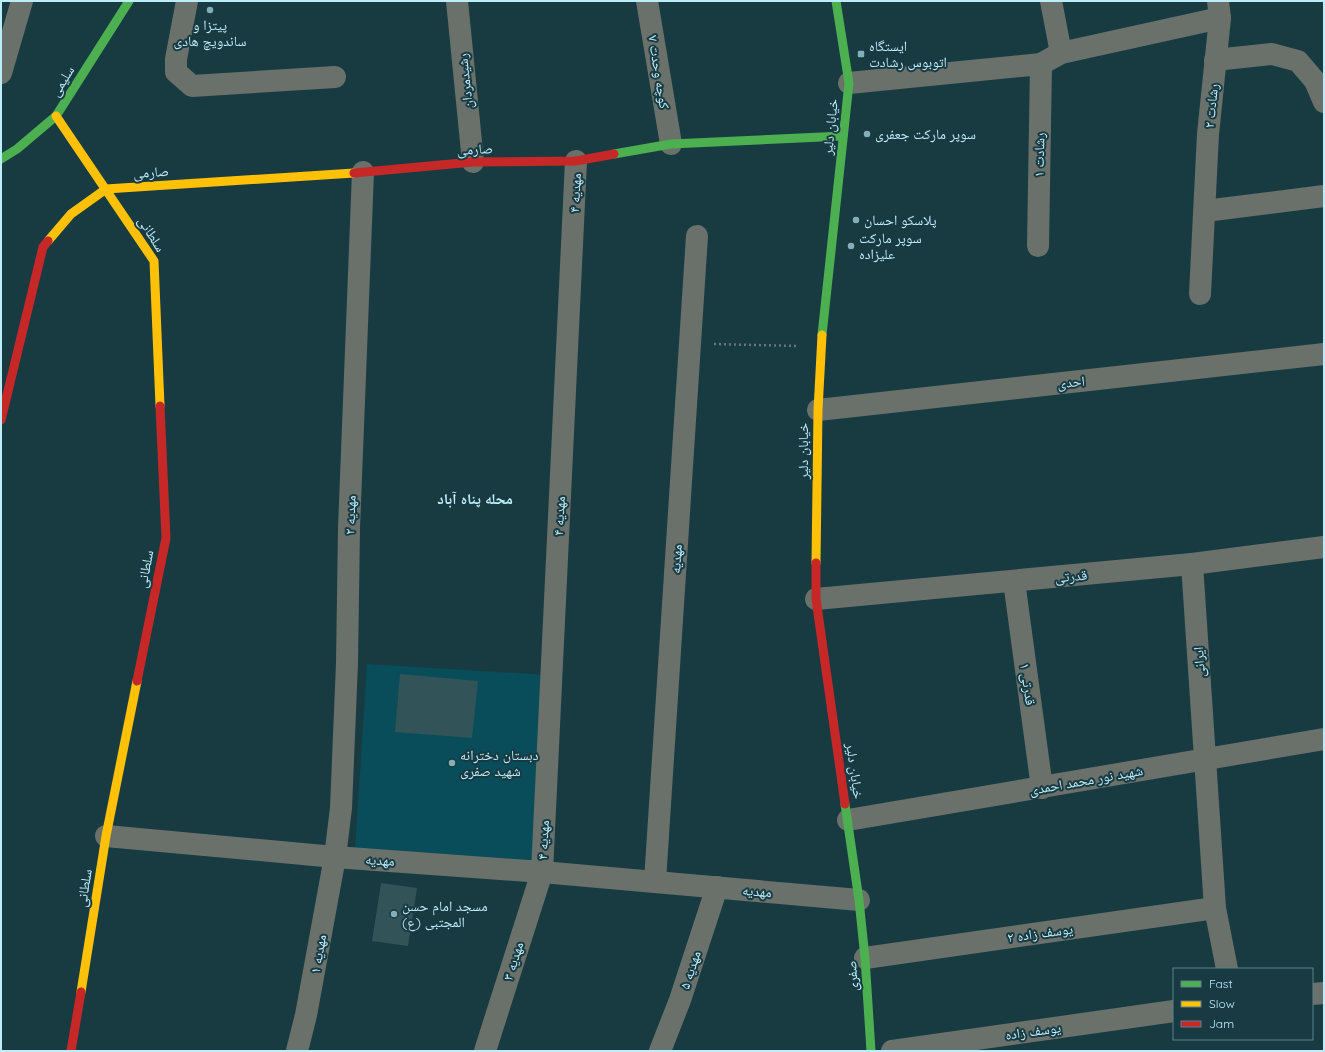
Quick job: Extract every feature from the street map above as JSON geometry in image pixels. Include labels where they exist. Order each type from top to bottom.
[{"type":"street","points":[[1,73],[22,1]]},
{"type":"street","name":"سلیمی","points":[[1,159],[17,149],[56,116],[128,1]]},
{"type":"street","points":[[187,1],[176,59],[176,72],[192,86],[335,77]]},
{"type":"street","name":"رشیدمردان","points":[[457,1],[473,162]]},
{"type":"street","name":"کوچه وحدت ۷","points":[[647,1],[670,144]]},
{"type":"street","name":"خیابان دلیر","points":[[836,1],[849,83],[821,347],[818,410],[816,599],[859,900]]},
{"type":"street","points":[[1051,1],[1061,53]]},
{"type":"street","points":[[849,83],[1041,64],[1061,53],[1219,10]]},
{"type":"street","name":"رشادت ۲","points":[[1200,294],[1208,134],[1219,10]]},
{"type":"street","points":[[1215,60],[1272,54],[1298,61],[1315,81],[1324,102]]},
{"type":"street","name":"رشادت ۱","points":[[1038,246],[1041,64]]},
{"type":"street","name":"سلطانی","points":[[56,116],[154,261],[166,538],[106,836],[71,1051]]},
{"type":"street","name":"صارمی","points":[[106,189],[363,172],[473,162],[576,161],[670,144],[843,136]]},
{"type":"street","name":"مهدیه ۴","points":[[542,872],[576,161]]},
{"type":"street","name":"مهدیه ۲","points":[[335,857],[342,808],[347,663],[349,528],[363,172]]},
{"type":"street","points":[[1,420],[43,247],[71,214],[106,189]]},
{"type":"street","points":[[1205,211],[1324,196]]},
{"type":"street","name":"مهدیه","points":[[655,881],[697,236]]},
{"type":"street","name":"احدی","points":[[818,410],[1324,354]]},
{"type":"street","name":"قدرتی","points":[[816,599],[1192,564],[1324,547]]},
{"type":"street","name":"ایرانی","points":[[1192,564],[1205,760]]},
{"type":"street","name":"قدرتی ۱","points":[[1014,581],[1042,788]]},
{"type":"street","name":"شهید نور محمد احمدی","points":[[848,820],[1324,739]]},
{"type":"street","points":[[1205,760],[1215,908],[1227,968]]},
{"type":"street","name":"مهدیه","points":[[106,836],[335,857],[655,881],[859,900]]},
{"type":"street","name":"مهدیه ۱","points":[[297,1051],[306,1015],[335,857]]},
{"type":"street","name":"مهدیه ۳","points":[[485,1051],[542,872]]},
{"type":"street","name":"مهدیه ۵","points":[[660,1051],[680,1000],[717,887]]},
{"type":"street","name":"صفری","points":[[859,900],[865,958],[870,1051]]},
{"type":"street","name":"یوسف زاده ۲","points":[[865,958],[1215,908]]},
{"type":"street","points":[[1313,994],[1324,993]]},
{"type":"street","name":"یوسف زاده","points":[[892,1051],[1173,1011]]},
{"type":"path","points":[[690,343],[821,347]]},
{"type":"shaded area","name":"دبستان دخترانه شهید صفری","points":[[367,664],[548,675],[536,861],[355,850]]},
{"type":"building","points":[[400,674],[478,681],[472,738],[395,732]]},
{"type":"building","name":"مسجد امام حسن المجتبی (ع)","points":[[381,883],[417,888],[408,946],[372,941]]},
{"type":"traffic: fast","points":[[1,159],[17,149],[56,116],[129,1]]},
{"type":"traffic: fast","points":[[822,335],[849,83],[836,1]]},
{"type":"traffic: fast","points":[[614,154],[671,144],[843,136]]},
{"type":"traffic: fast","points":[[845,804],[859,900],[865,958],[871,1051]]},
{"type":"traffic: slow","points":[[56,116],[154,261],[160,406]]},
{"type":"traffic: slow","points":[[48,241],[71,214],[106,189],[354,173]]},
{"type":"traffic: slow","points":[[816,563],[818,410],[822,335]]},
{"type":"traffic: slow","points":[[81,992],[106,836],[137,681]]},
{"type":"traffic: jam","points":[[354,173],[473,162],[576,161],[614,154]]},
{"type":"traffic: jam","points":[[1,420],[43,247],[48,241]]},
{"type":"traffic: jam","points":[[137,681],[166,538],[160,406]]},
{"type":"traffic: jam","points":[[816,563],[816,599],[845,804]]},
{"type":"traffic: jam","points":[[71,1051],[81,992]]},
{"type":"place","name":"پیتزا و ساندویچ هادی","points":[[210,10]]},
{"type":"place","name":"ایستگاه اتوبوس رشادت","points":[[861,54]]},
{"type":"place","name":"سوپر مارکت جعفری","points":[[867,134]]},
{"type":"place","name":"پلاسکو احسان","points":[[856,220]]},
{"type":"place","name":"سوپر مارکت علیزاده","points":[[851,246]]},
{"type":"place","name":"دبستان دخترانه شهید صفری","points":[[452,763]]},
{"type":"place","name":"مسجد امام حسن المجتبی (ع)","points":[[394,914]]},
{"type":"district","name":"محله پناه آباد","points":[[475,499]]}]
